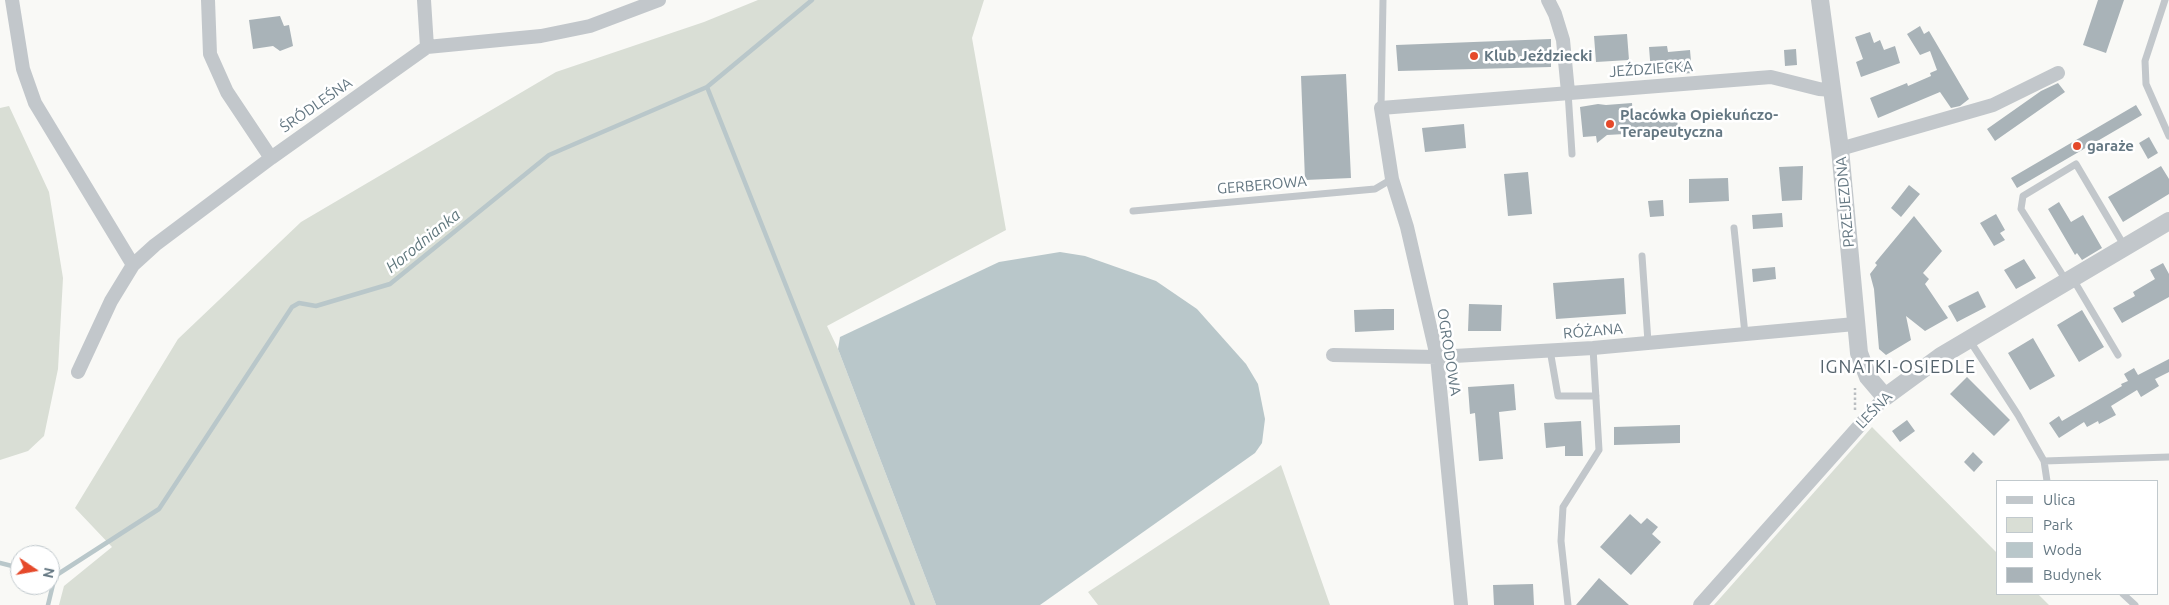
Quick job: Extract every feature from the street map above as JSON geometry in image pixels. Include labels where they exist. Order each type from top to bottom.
[{"type":"street","points":[[208,0],[210,54],[227,92],[271,158]]},
{"type":"street","points":[[424,0],[427,47]]},
{"type":"street","name":"ŚRÓDLEŚNA","points":[[78,372],[111,301],[133,265],[155,245],[271,158],[427,47],[541,36],[590,26],[641,4],[659,0]]},
{"type":"street","points":[[1548,0],[1555,14],[1563,40],[1568,92]]},
{"type":"street","name":"PRZEJEZDNA","points":[[1820,0],[1840,148],[1859,353],[1864,370],[1885,397]]},
{"type":"street","points":[[8,7],[23,69],[36,103],[133,265]]},
{"type":"street","points":[[1840,148],[1993,105],[2058,73]]},
{"type":"street","name":"JEŹDZIECKA","points":[[1381,108],[1771,77],[1819,89],[1833,90]]},
{"type":"street","name":"OGRODOWA","points":[[1381,108],[1392,179],[1407,227],[1437,357],[1461,605]]},
{"type":"street","name":"LEŚNA","points":[[1700,605],[1885,397],[1941,356],[2169,221]]},
{"type":"street","name":"RÓŻANA","points":[[1334,356],[1437,357],[1593,348],[1855,324]]},
{"type":"lane","points":[[1381,108],[1384,0]]},
{"type":"lane","points":[[2165,0],[2145,61],[2146,84],[2169,136]]},
{"type":"lane","points":[[1568,92],[1572,154]]},
{"type":"lane","points":[[2118,355],[2070,280],[2021,209],[2024,196],[2076,164],[2125,248]]},
{"type":"lane","name":"GERBEROWA","points":[[1133,211],[1375,189],[1392,179]]},
{"type":"lane","points":[[1734,228],[1745,335]]},
{"type":"lane","points":[[1642,256],[1648,342]]},
{"type":"lane","points":[[1970,340],[2018,415],[2044,461],[2046,480]]},
{"type":"lane","points":[[1568,605],[1561,541],[1564,508],[1599,450],[1593,348]]},
{"type":"lane","points":[[1550,350],[1558,396],[1596,396]]},
{"type":"lane","points":[[2044,461],[2169,457]]},
{"type":"lane","points":[[2124,595],[2135,605]]},
{"type":"green space","points":[[758,0],[984,0],[972,38],[1006,230],[827,326],[838,349],[936,605],[59,605],[64,586],[112,547],[75,508],[178,339],[301,222],[556,72],[704,22]]},
{"type":"green space","points":[[9,106],[49,192],[63,278],[58,369],[44,436],[28,451],[0,460],[0,108]]},
{"type":"green space","points":[[1872,427],[1996,552],[1996,595],[2039,595],[2049,605],[1714,605]]},
{"type":"green space","points":[[1281,465],[1330,605],[1098,605],[1088,592]]},
{"type":"water","points":[[1060,252],[1085,256],[1156,281],[1197,309],[1246,364],[1258,384],[1265,419],[1262,443],[1255,453],[1040,605],[936,605],[838,349],[840,337],[999,262]]},
{"type":"building","points":[[2098,0],[2124,0],[2106,53],[2083,45]]},
{"type":"building","points":[[280,16],[284,26],[289,25],[293,46],[280,51],[273,46],[253,49],[249,20]]},
{"type":"building","points":[[1920,26],[1924,34],[1929,31],[1969,99],[1960,106],[1951,108],[1940,92],[1878,118],[1870,98],[1907,83],[1908,86],[1931,76],[1930,73],[1937,70],[1930,51],[1920,55],[1907,34]]},
{"type":"building","points":[[1870,32],[1874,43],[1880,40],[1884,50],[1895,46],[1900,63],[1861,77],[1856,62],[1863,59],[1855,37]]},
{"type":"building","points":[[1627,34],[1629,60],[1596,62],[1594,36]]},
{"type":"building","name":"Klub Jeździecki","points":[[1551,39],[1551,67],[1398,71],[1396,45]]},
{"type":"building","points":[[1667,46],[1668,52],[1690,50],[1692,73],[1680,74],[1679,70],[1651,73],[1649,47]]},
{"type":"building","points":[[1796,49],[1797,65],[1785,66],[1784,50]]},
{"type":"building","points":[[1346,74],[1351,178],[1305,180],[1301,76]]},
{"type":"building","points":[[2058,83],[2065,92],[1995,141],[1987,129],[2041,91]]},
{"type":"building","name":"Placówka Opiekuńczo- Terapeutyczna","points":[[1632,103],[1633,116],[1677,115],[1678,131],[1607,135],[1597,143],[1596,136],[1583,137],[1580,107],[1598,104]]},
{"type":"building","name":"garaże","points":[[2136,105],[2142,115],[2017,188],[2011,178]]},
{"type":"building","points":[[1464,124],[1466,148],[1425,152],[1422,128]]},
{"type":"building","points":[[2149,137],[2158,153],[2148,159],[2139,143]]},
{"type":"building","points":[[1803,166],[1802,200],[1782,201],[1779,167]]},
{"type":"building","points":[[2161,166],[2169,179],[2169,194],[2123,222],[2108,197]]},
{"type":"building","points":[[1528,172],[1532,214],[1508,216],[1504,174]]},
{"type":"building","points":[[1728,178],[1729,201],[1689,203],[1689,179]]},
{"type":"building","points":[[1909,185],[1920,194],[1901,217],[1891,208]]},
{"type":"building","points":[[1663,200],[1664,216],[1650,217],[1648,201]]},
{"type":"building","points":[[2059,202],[2071,222],[2083,215],[2102,248],[2082,260],[2077,253],[2075,255],[2048,209]]},
{"type":"building","points":[[1782,213],[1783,227],[1753,229],[1752,215]]},
{"type":"building","points":[[1996,214],[2005,230],[2000,233],[2005,240],[1994,246],[1980,223]]},
{"type":"building","points":[[1914,216],[1942,251],[1923,273],[1929,279],[1925,284],[1948,318],[1925,331],[1906,316],[1911,340],[1886,355],[1879,349],[1874,289],[1870,274],[1877,265],[1875,263]]},
{"type":"building","points":[[2024,259],[2036,278],[2016,289],[2004,270]]},
{"type":"building","points":[[2163,263],[2169,274],[2169,297],[2122,323],[2113,308],[2135,296],[2133,292],[2155,279],[2150,270]]},
{"type":"building","points":[[1775,267],[1776,279],[1753,282],[1752,269]]},
{"type":"building","points":[[1624,278],[1626,314],[1556,319],[1553,283]]},
{"type":"building","points":[[1978,291],[1986,307],[1957,322],[1948,306]]},
{"type":"building","points":[[1469,304],[1502,305],[1501,331],[1468,331]]},
{"type":"building","points":[[1394,309],[1394,330],[1355,332],[1354,310]]},
{"type":"building","points":[[2082,310],[2104,347],[2079,362],[2057,325]]},
{"type":"building","points":[[2033,338],[2055,376],[2030,390],[2008,353]]},
{"type":"building","points":[[2169,359],[2169,372],[2155,379],[2159,386],[2141,397],[2137,390],[2111,406],[2116,415],[2099,424],[2098,421],[2087,427],[2084,422],[2059,438],[2049,423],[2059,416],[2062,421],[2122,386],[2121,384],[2128,381],[2124,374],[2134,368],[2138,375]]},
{"type":"building","points":[[1967,377],[2010,420],[1994,436],[1950,394]]},
{"type":"building","points":[[1514,384],[1516,410],[1499,412],[1503,459],[1479,461],[1475,413],[1470,414],[1468,387]]},
{"type":"building","points":[[1907,420],[1915,431],[1900,442],[1892,431]]},
{"type":"building","points":[[1581,421],[1583,456],[1565,456],[1565,446],[1546,448],[1544,423]]},
{"type":"building","points":[[1680,425],[1680,443],[1614,445],[1614,427]]},
{"type":"building","points":[[1973,452],[1983,462],[1974,472],[1964,462]]},
{"type":"building","points":[[1630,514],[1641,524],[1647,518],[1658,527],[1652,534],[1661,542],[1631,575],[1600,547]]},
{"type":"building","points":[[1599,578],[1629,605],[1576,605]]},
{"type":"building","points":[[1533,584],[1534,605],[1494,605],[1493,585]]},
{"type":"waterway","name":"Horodnianka","points":[[48,605],[55,576],[159,509],[292,307],[299,303],[316,306],[390,284],[549,155],[707,87],[812,0]]},
{"type":"waterway","points":[[707,87],[913,605]]},
{"type":"waterway","points":[[0,563],[10,566]]},
{"type":"place","name":"Klub Jeździecki","points":[[1474,56]]},
{"type":"place","name":"Placówka Opiekuńczo- Terapeutyczna","points":[[1610,124]]},
{"type":"place","name":"garaże","points":[[2077,146]]},
{"type":"district","name":"IGNATKI-OSIEDLE","points":[[1898,367]]}]
